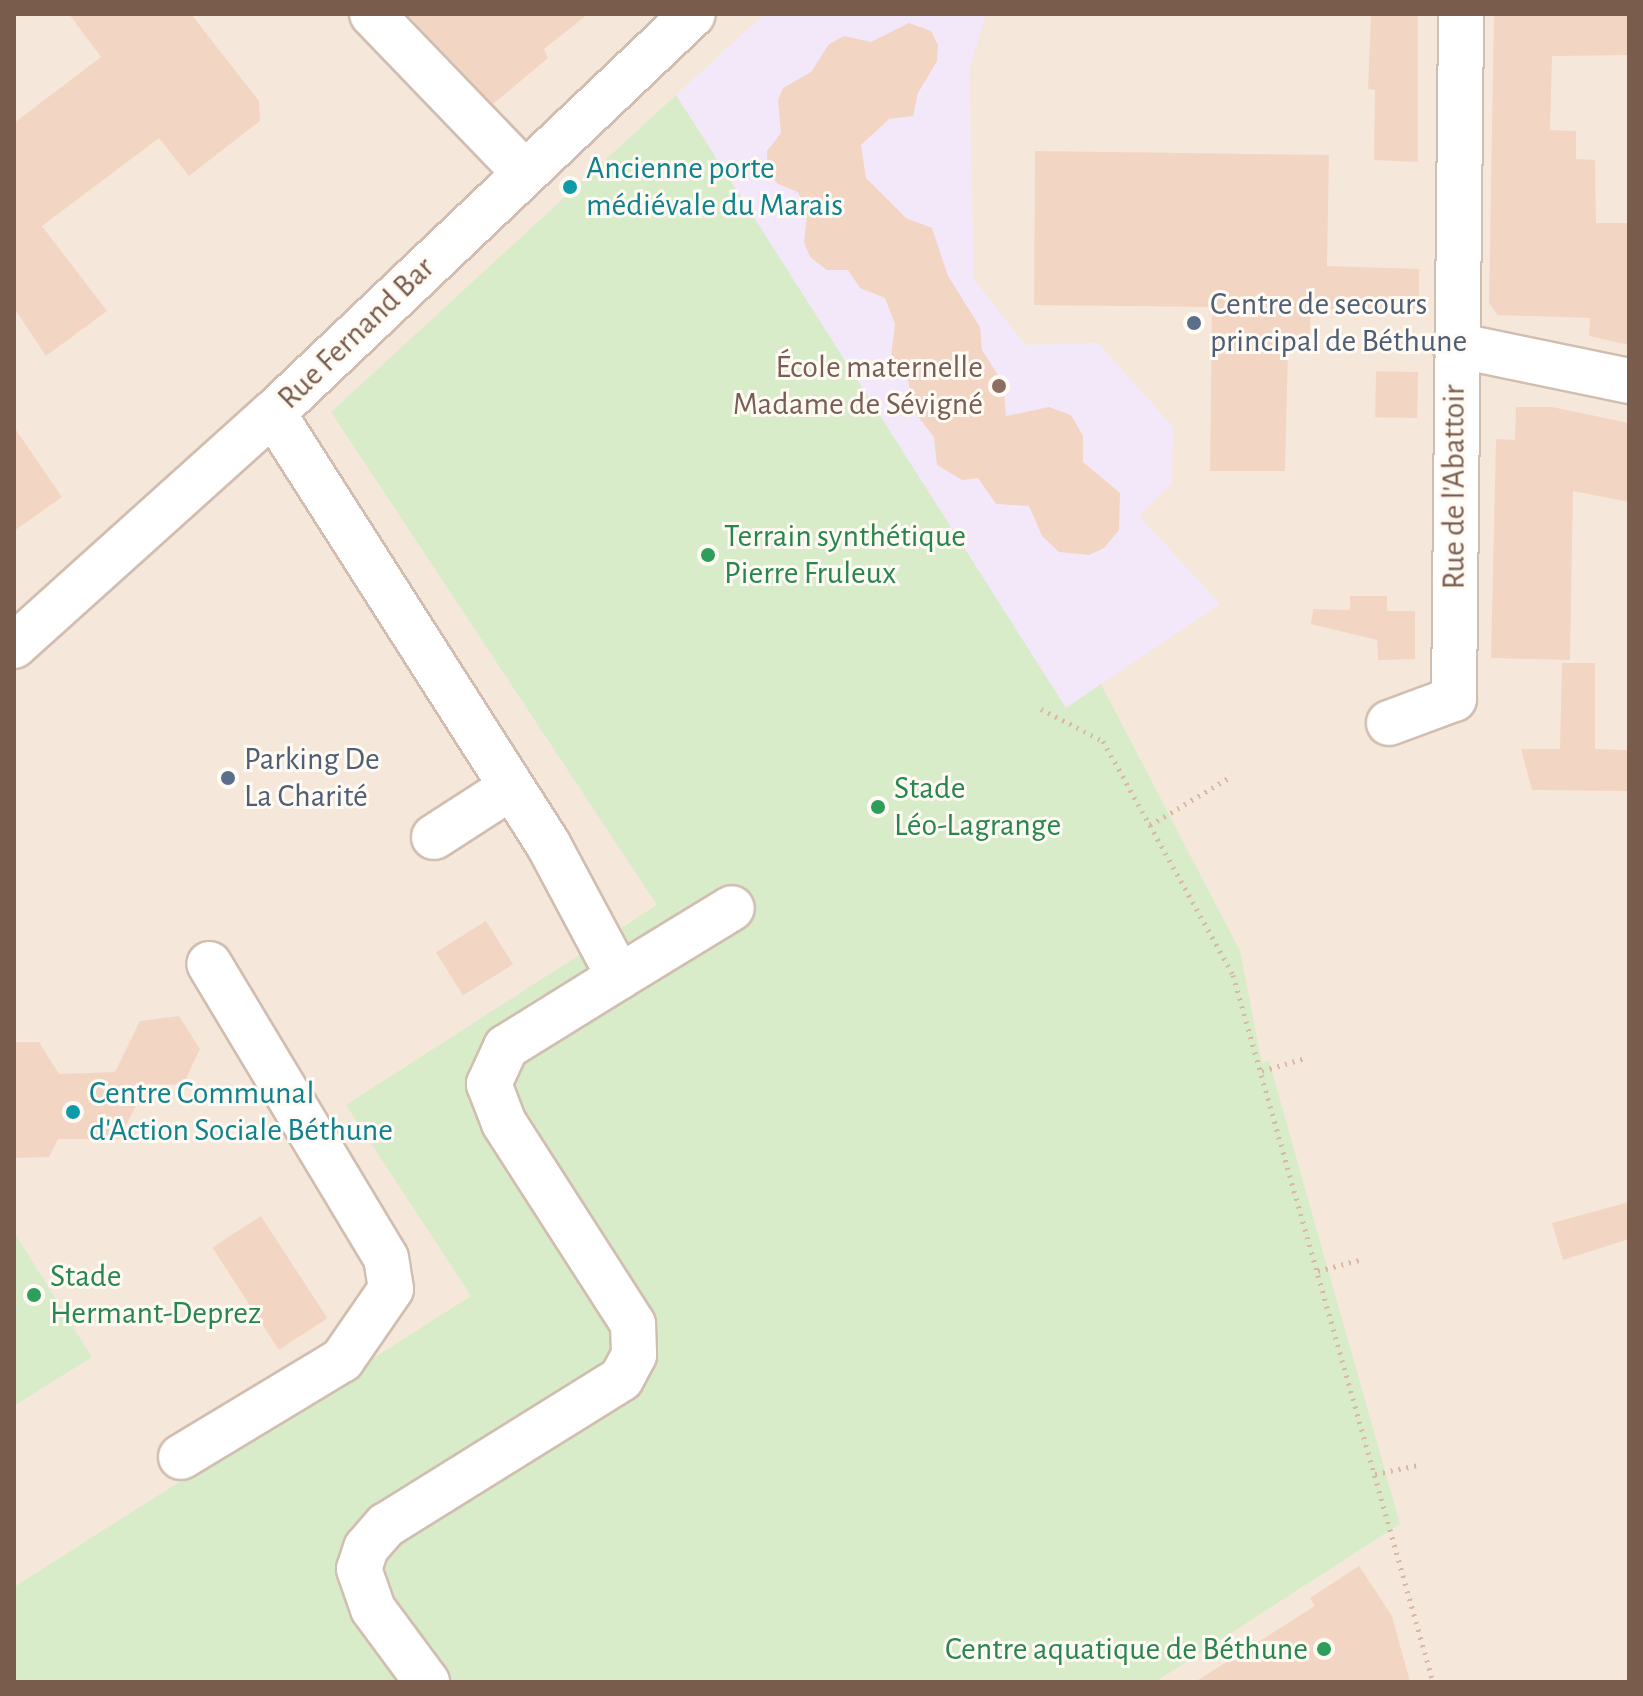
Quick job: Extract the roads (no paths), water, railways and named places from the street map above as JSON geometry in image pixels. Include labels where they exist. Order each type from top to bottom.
[{"type":"street","points":[[372,14],[523,171]]},
{"type":"street","name":"Rue Fernand Bar","points":[[14,646],[273,413],[523,171],[693,14]]},
{"type":"street","name":"Rue de l'Abattoir","points":[[1389,723],[1454,699],[1455,345],[1461,14]]},
{"type":"street","points":[[1455,345],[1629,381]]},
{"type":"street","points":[[273,413],[548,844],[619,977]]},
{"type":"street","points":[[434,837],[510,788]]},
{"type":"street","points":[[427,1682],[373,1609],[359,1569],[366,1548],[386,1525],[621,1379],[634,1355],[633,1324],[504,1123],[489,1084],[506,1047],[732,908]]},
{"type":"street","points":[[181,1457],[342,1360],[391,1289],[386,1258],[209,964]]},
{"type":"place","name":"Ancienne porte médiévale du Marais","points":[[570,187]]},
{"type":"place","name":"Centre de secours principal de Béthune","points":[[1194,323]]},
{"type":"place","name":"École maternelle Madame de Sévigné","points":[[999,386]]},
{"type":"place","name":"Terrain synthétique Pierre Fruleux","points":[[708,555]]},
{"type":"place","name":"Parking De La Charité","points":[[228,778]]},
{"type":"place","name":"Stade Léo-Lagrange","points":[[878,807]]},
{"type":"place","name":"Centre Communal d'Action Sociale Béthune","points":[[73,1112]]},
{"type":"place","name":"Stade Hermant-Deprez","points":[[34,1295]]},
{"type":"place","name":"Centre aquatique de Béthune","points":[[1324,1649]]}]
